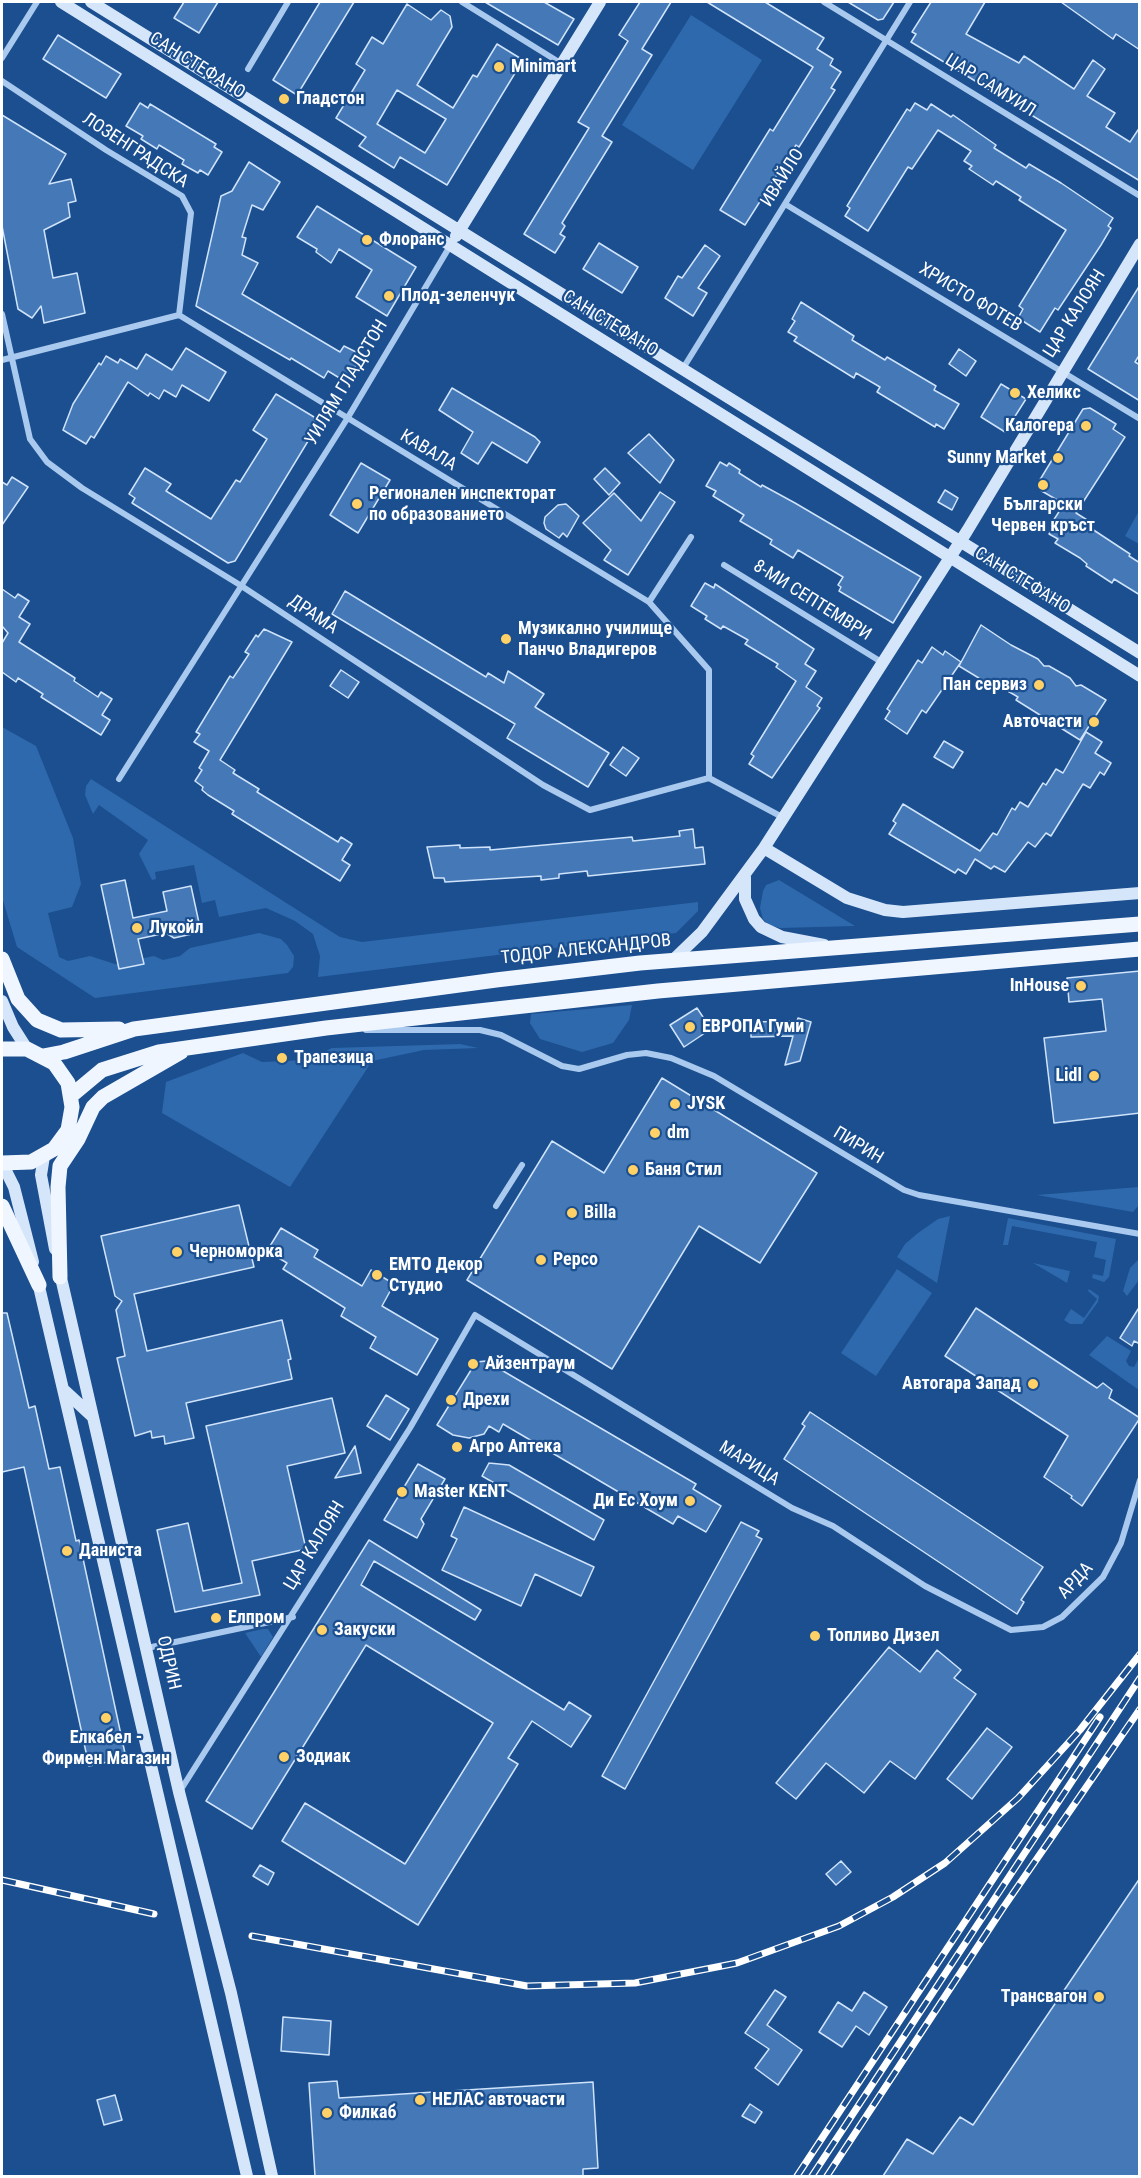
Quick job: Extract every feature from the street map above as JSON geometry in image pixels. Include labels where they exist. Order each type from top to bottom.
[{"type":"main road","name":"САН СТЕФАНО","points":[[61,2],[1140,676]]},
{"type":"main road","name":"САН СТЕФАНО","points":[[91,2],[959,543],[1140,653]]},
{"type":"main road","name":"УИЛЯМ ГЛАДСТОН","points":[[450,246],[600,2]]},
{"type":"main road","name":"ЦАР КАЛОЯН","points":[[673,960],[702,932],[764,848],[950,558],[1140,243]]},
{"type":"main road","points":[[764,848],[847,898],[885,910],[903,912],[1140,893]]},
{"type":"main road","points":[[745,876],[745,900],[754,919],[761,927],[782,937],[837,947]]},
{"type":"main road","name":"ТОДОР АЛЕКСАНДРОВ","points":[[44,1056],[64,1052],[134,1029],[496,980],[673,960],[1140,924]]},
{"type":"main road","points":[[72,1095],[88,1078],[111,1066],[159,1052],[326,1028],[658,991],[1140,949]]},
{"type":"main road","points":[[2,959],[18,999],[37,1020],[61,1030],[134,1029]]},
{"type":"main road","points":[[2,1001],[13,1027],[27,1049]]},
{"type":"main road","points":[[60,1277],[58,1187],[60,1166],[78,1139],[93,1107],[104,1097],[139,1075],[189,1048]]},
{"type":"main road","points":[[2,1049],[27,1049],[44,1056],[62,1072],[72,1095],[71,1119],[62,1140],[44,1156],[24,1163],[2,1163],[14,1187],[39,1285],[247,2176]]},
{"type":"main road","name":"ОДРИН","points":[[44,1156],[42,1187],[60,1277],[179,1792],[231,1993],[272,2176]]},
{"type":"main road","points":[[2,1206],[39,1285]]},
{"type":"main road","points":[[64,1391],[93,1417]]},
{"type":"main road","points":[[128,1664],[146,1648]]},
{"type":"street","points":[[2,58],[37,2]]},
{"type":"street","points":[[248,69],[288,2]]},
{"type":"street","points":[[462,2],[562,64]]},
{"type":"street","name":"ЦАР САМУИЛ","points":[[824,2],[1140,196]]},
{"type":"street","name":"ИВАЙЛО","points":[[682,370],[910,2]]},
{"type":"street","name":"ЛОЗЕНГРАДСКА","points":[[2,81],[106,150],[182,196],[191,213],[179,315]]},
{"type":"street","name":"ХРИСТО ФОТЕВ","points":[[785,204],[1140,419]]},
{"type":"street","name":"УИЛЯМ ГЛАДСТОН","points":[[119,779],[347,419],[450,246]]},
{"type":"street","name":"ДРАМА","points":[[2,314],[10,358],[30,439],[47,462],[82,488],[240,585],[543,785],[590,810],[709,778]]},
{"type":"street","points":[[2,360],[179,315]]},
{"type":"street","name":"КАВАЛА","points":[[179,315],[650,602],[710,670],[709,778]]},
{"type":"street","points":[[650,602],[692,537]]},
{"type":"street","name":"8-МИ СЕПТЕМВРИ","points":[[724,565],[883,663]]},
{"type":"street","points":[[709,778],[783,818]]},
{"type":"street","name":"ПИРИН","points":[[326,1028],[387,1031],[480,1030],[501,1035],[562,1065],[579,1069],[627,1055],[646,1053],[671,1058],[714,1076],[876,1174],[919,1195],[1140,1234]]},
{"type":"street","points":[[496,1206],[522,1165]]},
{"type":"street","name":"ЦАР КАЛОЯН","points":[[179,1792],[293,1617],[426,1402],[475,1315]]},
{"type":"street","name":"МАРИЦА","points":[[475,1315],[792,1508],[833,1526],[925,1586],[1011,1630]]},
{"type":"street","name":"АРДА","points":[[1011,1630],[1042,1627],[1062,1617],[1103,1577],[1121,1543],[1140,1480]]},
{"type":"street","points":[[146,1648],[293,1617]]},
{"type":"shaded area","points":[[691,15],[762,60],[693,170],[622,125]]},
{"type":"shaded area","points":[[1140,511],[1139,544],[1125,536]]},
{"type":"shaded area","points":[[2,727],[36,746],[73,838],[81,884],[72,907],[48,913],[59,957],[68,961],[90,956],[115,964],[154,956],[163,960],[180,956],[190,948],[259,933],[281,939],[287,945],[294,956],[293,967],[288,973],[95,998],[17,947],[2,897]]},
{"type":"shaded area","points":[[91,779],[340,937],[362,942],[698,902],[698,911],[676,933],[318,977],[320,956],[313,934],[295,921],[266,908],[219,917],[215,900],[202,903],[194,865],[155,872],[156,879],[152,880],[139,854],[148,840],[99,805],[93,814],[85,795],[86,786]]},
{"type":"shaded area","points":[[779,880],[855,926],[780,928],[769,925],[763,919],[760,908],[763,891],[766,885]]},
{"type":"shaded area","points":[[632,1005],[629,1020],[613,1043],[582,1052],[540,1039],[530,1023],[531,1014]]},
{"type":"shaded area","points":[[460,1044],[478,1048],[424,1050],[372,1061],[290,1187],[162,1113],[166,1082],[243,1053],[262,1062],[306,1060],[332,1048]]},
{"type":"shaded area","points":[[1139,1187],[1139,1205],[1133,1212],[1037,1195]]},
{"type":"shaded area","points":[[950,1216],[937,1283],[897,1257],[905,1244],[918,1233],[938,1219]]},
{"type":"shaded area","points":[[1008,1218],[1116,1239],[1109,1277],[1104,1282],[1092,1278],[1093,1274],[1103,1276],[1106,1260],[1094,1257],[1097,1242],[1012,1226],[1008,1245],[1003,1245]]},
{"type":"shaded area","points":[[1139,1259],[1139,1280],[1127,1296],[1123,1291],[1130,1268]]},
{"type":"shaded area","points":[[1033,1263],[1070,1271],[1067,1283]]},
{"type":"shaded area","points":[[897,1269],[932,1293],[876,1376],[841,1353]]},
{"type":"shaded area","points":[[1089,1289],[1099,1296],[1098,1302],[1082,1324],[1070,1324],[1064,1320],[1071,1309],[1084,1318],[1097,1299],[1088,1291]]},
{"type":"shaded area","points":[[1107,1336],[1131,1351],[1126,1361],[1129,1366],[1134,1367],[1139,1358],[1139,1390],[1089,1355]]},
{"type":"shaded area","points":[[268,1629],[273,1637],[261,1657],[245,1633]]},
{"type":"building","points":[[184,2],[218,2],[199,33],[174,18]]},
{"type":"building","points":[[320,2],[354,2],[297,95],[273,80]]},
{"type":"building","points":[[485,2],[544,2],[574,19],[558,45]]},
{"type":"building","points":[[640,2],[671,2],[642,49],[652,55],[602,136],[612,142],[562,223],[565,226],[560,234],[565,237],[555,253],[524,234],[589,128],[578,122],[628,41],[619,35]]},
{"type":"building","points":[[707,2],[765,2],[824,38],[817,49],[833,59],[830,65],[841,72],[831,88],[835,90],[799,147],[796,145],[745,225],[720,210],[770,129],[773,131],[813,67]]},
{"type":"building","points":[[848,2],[894,2],[883,19],[878,20]]},
{"type":"building","points":[[931,2],[985,2],[966,34],[1019,63],[1024,56],[1074,89],[1093,60],[1105,69],[1087,96],[1115,113],[1106,127],[1130,142],[1140,127],[1140,181],[911,42],[916,34],[912,32]]},
{"type":"building","points":[[1061,2],[1140,2],[1140,50],[1116,34],[1113,39]]},
{"type":"building","points":[[407,4],[431,20],[441,10],[450,16],[452,27],[417,85],[453,108],[473,75],[477,77],[497,44],[523,60],[447,185],[400,157],[394,168],[359,146],[366,137],[336,118],[365,70],[356,64],[372,37],[383,44]],"holes":[[[397,90],[446,119],[425,153],[377,124]]]},
{"type":"building","points":[[58,35],[121,74],[106,98],[43,59]]},
{"type":"building","points":[[140,103],[148,108],[150,104],[216,144],[214,147],[222,152],[208,175],[200,170],[198,173],[182,164],[184,160],[159,145],[157,149],[141,139],[143,136],[126,126]]},
{"type":"building","points":[[915,103],[927,110],[931,104],[951,117],[953,115],[996,145],[994,148],[1026,168],[1029,164],[1113,218],[1108,226],[1111,228],[1101,245],[1058,310],[1055,308],[1040,332],[1018,318],[1023,309],[1019,306],[1066,230],[1019,200],[1021,197],[996,181],[993,185],[969,169],[972,166],[964,161],[971,151],[938,130],[912,169],[908,167],[868,231],[845,216],[850,208],[847,206],[872,165],[907,109],[910,111]]},
{"type":"building","points":[[2,115],[66,154],[49,184],[71,179],[76,201],[68,203],[70,217],[44,230],[53,278],[77,273],[85,313],[44,323],[41,306],[32,318],[18,309],[2,226]]},
{"type":"building","points":[[249,162],[280,182],[263,210],[252,205],[242,237],[246,238],[242,255],[258,263],[242,294],[340,352],[344,346],[362,355],[346,382],[328,371],[324,378],[196,306],[221,196],[232,191]]},
{"type":"building","points":[[317,206],[416,267],[387,316],[356,297],[372,270],[339,249],[331,263],[316,252],[317,249],[297,237]]},
{"type":"building","points":[[599,243],[638,267],[622,293],[583,269]]},
{"type":"building","points":[[705,245],[720,256],[698,288],[707,293],[693,316],[665,298],[678,276],[682,278]]},
{"type":"building","points":[[1140,285],[1140,354],[1135,362],[1140,365],[1140,401],[1088,369]]},
{"type":"building","points":[[801,302],[854,336],[852,340],[885,360],[887,357],[936,386],[934,390],[959,404],[944,429],[936,424],[935,427],[877,392],[880,387],[856,373],[854,378],[794,341],[797,337],[788,332],[795,321],[792,319]]},
{"type":"building","points":[[186,348],[226,372],[209,401],[182,385],[176,397],[164,390],[159,399],[150,393],[148,396],[128,382],[94,438],[91,436],[86,444],[63,430],[73,404],[99,363],[101,365],[106,356],[118,363],[120,359],[137,369],[146,354],[172,370]]},
{"type":"building","points":[[959,349],[976,361],[966,376],[949,364]]},
{"type":"building","points":[[1001,384],[1026,399],[1005,432],[981,417]]},
{"type":"building","points":[[452,388],[540,442],[527,463],[492,442],[478,464],[461,453],[473,432],[439,410]]},
{"type":"building","points":[[276,394],[314,417],[316,428],[235,561],[228,563],[132,503],[135,498],[129,494],[145,468],[171,484],[166,491],[211,519],[236,480],[240,482],[267,439],[253,430]]},
{"type":"building","points":[[1090,408],[1116,424],[1113,429],[1125,437],[1076,513],[1092,523],[1089,527],[1140,563],[1140,595],[1114,579],[1112,583],[1086,566],[1087,564],[1080,558],[1055,543],[1058,539],[1049,534],[1056,523],[1053,521],[1064,504],[1040,490],[1038,483],[1083,409]]},
{"type":"building","points":[[649,434],[674,460],[660,483],[628,453]]},
{"type":"building","points":[[720,462],[727,466],[729,463],[740,470],[739,473],[761,487],[762,485],[795,503],[921,577],[893,623],[839,591],[841,587],[838,585],[843,577],[798,550],[793,558],[770,544],[772,540],[740,521],[744,515],[713,496],[716,491],[706,486]]},
{"type":"building","name":"Регионален инспекторат по образованието","points":[[361,463],[390,480],[358,533],[330,515]]},
{"type":"building","points":[[605,468],[620,483],[609,495],[594,479]]},
{"type":"building","points":[[12,477],[28,487],[2,525],[2,482],[7,485]]},
{"type":"building","points":[[945,490],[958,498],[952,510],[938,502]]},
{"type":"building","points":[[660,492],[675,502],[628,575],[604,560],[611,550],[583,523],[614,493],[641,521]]},
{"type":"building","points":[[566,504],[579,516],[567,537],[563,533],[559,538],[546,529],[545,517],[558,505]]},
{"type":"building","points":[[705,583],[714,588],[715,584],[814,649],[805,664],[816,671],[806,687],[822,698],[817,706],[820,708],[772,778],[749,764],[754,756],[751,754],[796,681],[776,667],[778,664],[745,644],[748,640],[723,626],[721,629],[691,606]]},
{"type":"building","points":[[2,589],[15,598],[18,594],[29,601],[19,617],[30,624],[19,642],[75,678],[74,681],[98,697],[101,692],[112,699],[102,715],[110,720],[101,735],[41,697],[43,694],[18,678],[16,682],[2,672],[2,643],[8,633],[2,626]]},
{"type":"building","points":[[345,591],[486,677],[488,673],[504,683],[508,671],[544,694],[535,707],[609,753],[588,787],[507,738],[515,724],[332,614]]},
{"type":"building","points":[[981,625],[1011,645],[1038,659],[1044,666],[1049,666],[1070,678],[1076,686],[1081,685],[1106,700],[1080,740],[1016,700],[1018,697],[994,683],[992,686],[959,666]]},
{"type":"building","points":[[264,629],[292,642],[220,760],[235,770],[233,773],[259,789],[257,792],[338,842],[341,837],[352,844],[342,860],[350,865],[340,881],[232,814],[234,811],[208,795],[195,781],[202,770],[199,768],[209,751],[194,742],[200,734],[196,732],[230,676],[233,678],[249,654],[245,652],[256,635],[258,637]]},
{"type":"building","points":[[932,647],[943,655],[945,651],[961,662],[926,713],[922,710],[907,734],[885,719],[890,711],[887,709],[918,660],[922,663]]},
{"type":"building","points":[[341,670],[359,682],[348,698],[330,686]]},
{"type":"building","points":[[1086,732],[1102,742],[1095,753],[1111,763],[1104,775],[1100,772],[1090,788],[1083,784],[1051,836],[1046,833],[1035,847],[1028,842],[1005,872],[994,866],[991,869],[975,859],[966,874],[958,869],[955,873],[889,834],[896,823],[893,821],[903,804],[980,851],[993,833],[997,835],[1012,808],[1015,810],[1020,802],[1028,807],[1043,783],[1046,785],[1056,769],[1063,773]]},
{"type":"building","points":[[944,741],[963,752],[953,768],[934,757]]},
{"type":"building","points":[[623,747],[639,758],[626,776],[610,765]]},
{"type":"building","points":[[693,829],[695,848],[703,847],[705,864],[588,876],[587,871],[559,874],[559,878],[541,880],[541,876],[445,882],[444,878],[434,878],[427,847],[460,845],[460,848],[490,847],[490,850],[632,837],[633,841],[680,836],[679,831]]},
{"type":"building","points":[[125,880],[133,918],[167,911],[163,892],[191,886],[201,932],[174,938],[166,933],[138,939],[144,964],[119,969],[101,885]]},
{"type":"building","name":"Lidl","points":[[1140,971],[1140,1113],[1054,1123],[1044,1038],[1106,1031],[1102,999],[1069,1002],[1067,978]]},
{"type":"building","name":"ЕВРОПА Гуми","points":[[697,1008],[711,1029],[684,1047],[670,1025]]},
{"type":"building","points":[[798,1018],[811,1022],[800,1061],[785,1065],[793,1036],[751,1037],[751,1022],[797,1021]]},
{"type":"building","points":[[662,1078],[817,1173],[760,1263],[699,1226],[612,1369],[467,1280],[552,1141],[604,1173]]},
{"type":"building","points":[[239,1205],[254,1267],[134,1294],[147,1351],[282,1320],[291,1359],[288,1360],[292,1379],[186,1403],[194,1438],[165,1444],[164,1436],[152,1438],[151,1431],[135,1436],[117,1358],[125,1356],[116,1310],[122,1301],[115,1296],[101,1236]]},
{"type":"building","points":[[281,1228],[318,1250],[314,1257],[362,1286],[371,1270],[394,1284],[382,1306],[438,1339],[417,1375],[370,1348],[376,1337],[341,1316],[345,1308],[283,1269],[287,1263],[267,1251]]},
{"type":"building","points":[[1140,1306],[1140,1344],[1134,1341],[1132,1346],[1120,1338]]},
{"type":"building","points":[[976,1308],[1097,1388],[1103,1383],[1112,1390],[1109,1398],[1140,1418],[1082,1506],[1071,1498],[1072,1496],[1044,1477],[1068,1436],[945,1356]]},
{"type":"building","points":[[2,1313],[7,1313],[29,1408],[35,1406],[49,1469],[60,1467],[76,1541],[79,1540],[126,1758],[89,1766],[24,1467],[2,1472]]},
{"type":"building","points":[[486,1361],[696,1484],[693,1489],[721,1506],[706,1532],[678,1516],[673,1524],[503,1424],[499,1432],[489,1426],[484,1434],[469,1438],[453,1435],[437,1425],[476,1362]]},
{"type":"building","points":[[386,1395],[409,1409],[390,1440],[367,1426]]},
{"type":"building","points":[[332,1398],[345,1453],[287,1466],[306,1549],[252,1561],[260,1595],[175,1612],[157,1530],[188,1523],[203,1591],[242,1583],[206,1426]]},
{"type":"building","points":[[810,1412],[1043,1567],[1021,1600],[1024,1602],[1017,1614],[784,1459],[805,1426],[802,1424]]},
{"type":"building","points":[[355,1446],[361,1473],[335,1478]]},
{"type":"building","points":[[489,1463],[509,1465],[604,1520],[594,1540],[482,1476]]},
{"type":"building","points":[[418,1464],[445,1479],[421,1519],[424,1524],[417,1538],[384,1520]]},
{"type":"building","points":[[464,1507],[594,1567],[581,1596],[535,1574],[521,1606],[442,1570],[457,1539],[451,1536]]},
{"type":"building","points":[[741,1522],[759,1531],[756,1536],[762,1539],[625,1789],[602,1776]]},
{"type":"building","points":[[369,1540],[481,1610],[475,1620],[374,1561],[361,1585],[564,1710],[569,1702],[591,1716],[571,1747],[532,1721],[508,1758],[518,1764],[418,1925],[282,1841],[305,1803],[405,1864],[493,1723],[366,1645],[252,1829],[206,1801]]},
{"type":"building","points":[[889,1647],[920,1672],[937,1650],[961,1670],[954,1678],[976,1694],[915,1779],[890,1761],[864,1793],[826,1763],[796,1799],[776,1783]]},
{"type":"building","points":[[987,1728],[1012,1747],[972,1799],[947,1779]]},
{"type":"building","points":[[841,1861],[851,1872],[836,1885],[826,1874]]},
{"type":"building","points":[[260,1865],[274,1873],[268,1885],[253,1876]]},
{"type":"building","name":"Tрансвагон","points":[[1140,1878],[1140,2176],[883,2176],[907,2139],[933,2154],[960,2117],[973,2125]]},
{"type":"building","points":[[775,1990],[786,1997],[767,2025],[802,2050],[778,2085],[755,2068],[769,2049],[745,2033]]},
{"type":"building","points":[[864,1992],[887,2007],[869,2035],[856,2026],[842,2047],[819,2032],[838,2002],[852,2011]]},
{"type":"building","points":[[283,2017],[331,2021],[329,2055],[281,2051]]},
{"type":"building","points":[[337,2081],[339,2098],[593,2082],[598,2168],[583,2169],[583,2176],[315,2176],[309,2083]]},
{"type":"building","points":[[115,2095],[122,2120],[104,2125],[97,2100]]},
{"type":"building","points":[[750,2104],[762,2112],[755,2123],[742,2116]]},
{"type":"railway","points":[[252,1936],[527,1986],[635,1983],[737,1963],[839,1926],[893,1897],[945,1863],[1018,1798],[1080,1730],[1140,1654]]},
{"type":"railway","points":[[812,2176],[1140,1678]]},
{"type":"railway","points":[[827,2176],[1003,1908],[1140,1709]]},
{"type":"railway","points":[[797,2176],[1100,1717]]},
{"type":"railway","points":[[2,1880],[154,1914]]},
{"type":"place","name":"Minimart","points":[[499,67]]},
{"type":"place","name":"Гладстон","points":[[284,99]]},
{"type":"place","name":"Флоранс","points":[[367,240]]},
{"type":"place","name":"Плод-зеленчук","points":[[389,296]]},
{"type":"place","name":"Хеликс","points":[[1015,393]]},
{"type":"place","name":"Калогера","points":[[1086,426]]},
{"type":"place","name":"Sunny Market","points":[[1058,458]]},
{"type":"place","name":"Български Червен кръст","points":[[1043,485]]},
{"type":"place","name":"Регионален инспекторат по образованието","points":[[357,504]]},
{"type":"place","name":"Музикално училище Панчо Владигеров","points":[[506,639]]},
{"type":"place","name":"Пан сервиз","points":[[1039,685]]},
{"type":"place","name":"Авточасти","points":[[1094,722]]},
{"type":"place","name":"Лукойл","points":[[137,928]]},
{"type":"place","name":"InHouse","points":[[1081,986]]},
{"type":"place","name":"ЕВРОПА Гуми","points":[[690,1027]]},
{"type":"place","name":"Трапезица","points":[[282,1058]]},
{"type":"place","name":"Lidl","points":[[1094,1076]]},
{"type":"place","name":"JYSK","points":[[675,1104]]},
{"type":"place","name":"dm","points":[[655,1133]]},
{"type":"place","name":"Баня Стил","points":[[633,1170]]},
{"type":"place","name":"Billa","points":[[572,1213]]},
{"type":"place","name":"Черноморка","points":[[177,1252]]},
{"type":"place","name":"Pepco","points":[[541,1260]]},
{"type":"place","name":"ЕМТО Декор Студио","points":[[377,1275]]},
{"type":"place","name":"Айзентраум","points":[[473,1364]]},
{"type":"place","name":"Автогара Запад","points":[[1033,1384]]},
{"type":"place","name":"Дрехи","points":[[451,1400]]},
{"type":"place","name":"Агро Аптека","points":[[457,1447]]},
{"type":"place","name":"Master KENT","points":[[402,1492]]},
{"type":"place","name":"Ди Ес Хоум","points":[[690,1501]]},
{"type":"place","name":"Даниста","points":[[67,1551]]},
{"type":"place","name":"Елпром","points":[[216,1618]]},
{"type":"place","name":"Закуски","points":[[322,1630]]},
{"type":"place","name":"Топливо Дизел","points":[[815,1636]]},
{"type":"place","name":"Елкабел - Фирмен Магазин","points":[[106,1718]]},
{"type":"place","name":"Зодиак","points":[[284,1757]]},
{"type":"place","name":"Tрансвагон","points":[[1099,1997]]},
{"type":"place","name":"НЕЛАС авточасти","points":[[420,2100]]},
{"type":"place","name":"Филкаб","points":[[327,2113]]}]
